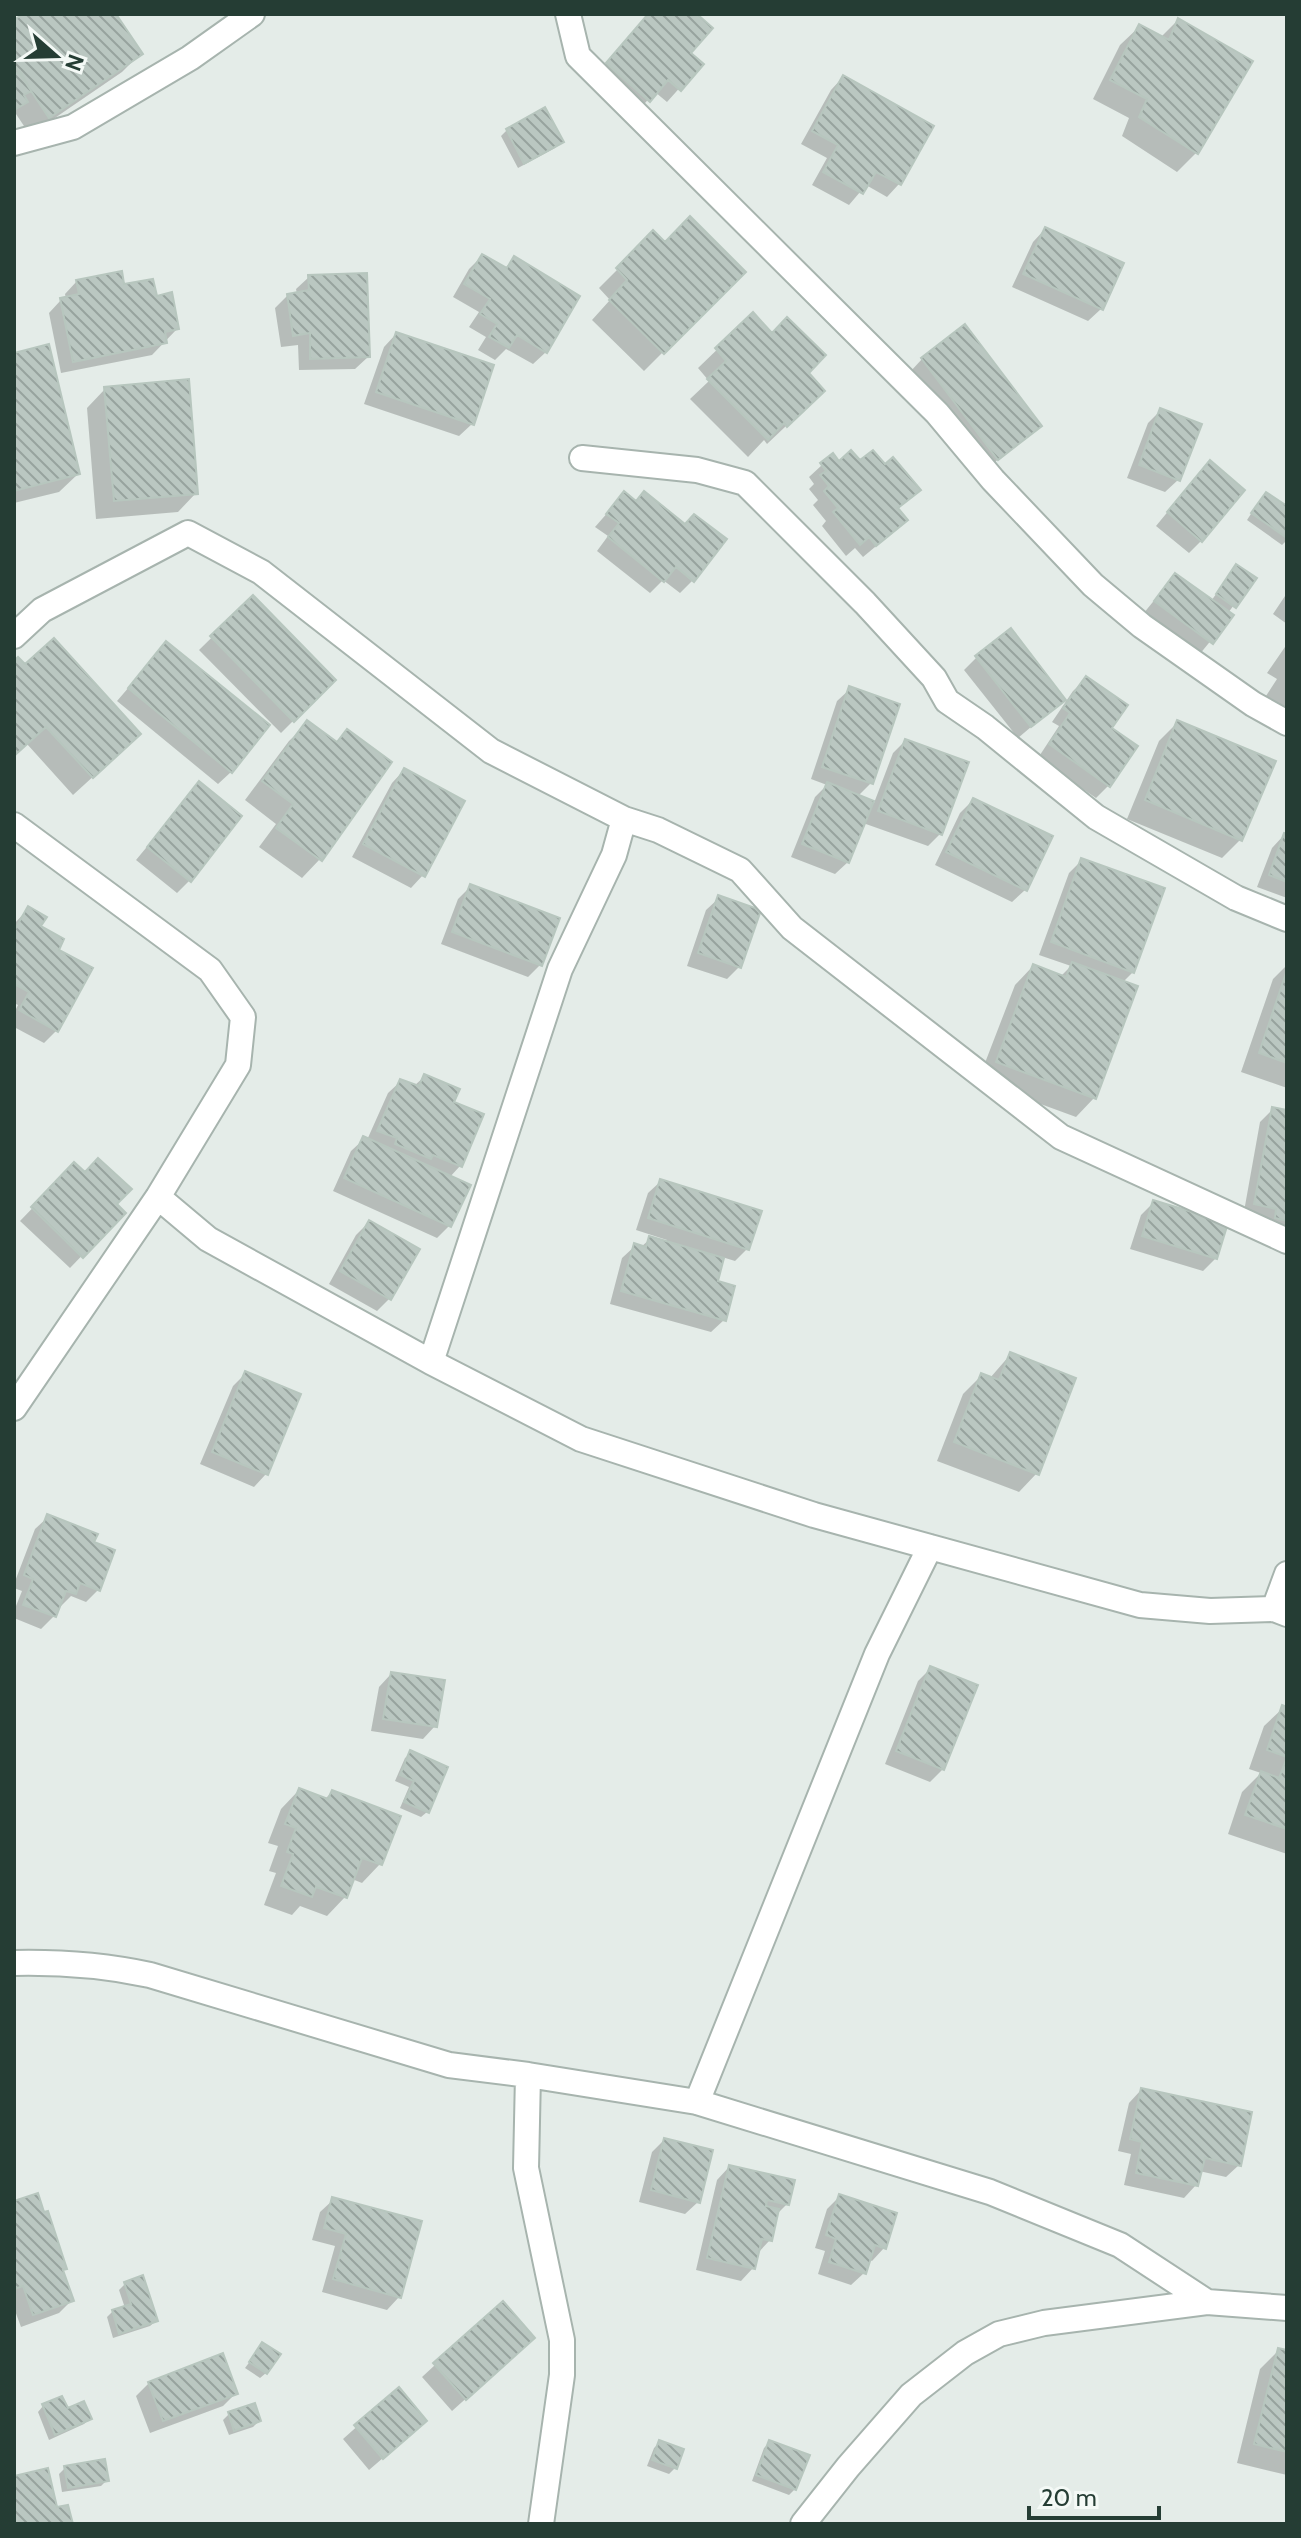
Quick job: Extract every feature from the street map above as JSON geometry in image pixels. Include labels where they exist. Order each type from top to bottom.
[{"type":"street","points":[[14,143],[73,127],[190,58],[252,14]]},
{"type":"street","points":[[568,14],[578,56],[937,413],[993,480],[1093,585],[1142,626],[1253,704],[1287,723]]},
{"type":"street","points":[[582,458],[697,470],[745,483],[865,603],[934,678],[947,701],[985,727],[1096,817],[1236,898],[1287,919]]},
{"type":"street","points":[[14,636],[42,610],[188,533],[261,572],[491,751],[624,819],[658,830],[740,870],[792,928],[1061,1137],[1287,1241]]},
{"type":"street","points":[[431,1362],[560,969],[614,855],[624,819]]},
{"type":"street","points":[[14,825],[210,970],[243,1017],[238,1065],[158,1197],[14,1408]]},
{"type":"street","points":[[158,1197],[208,1239],[431,1362],[581,1439],[814,1515],[1140,1605],[1210,1611],[1280,1612],[1287,1574]]},
{"type":"street","points":[[697,2102],[877,1654],[930,1547]]},
{"type":"street","points":[[14,1963],[94,1965],[136,1972],[449,2065],[697,2102],[990,2192],[1120,2245],[1207,2302]]},
{"type":"street","points":[[528,2075],[526,2168],[562,2340],[562,2375],[541,2524]]},
{"type":"street","points":[[803,2524],[911,2395],[965,2353],[999,2334],[1044,2323],[1207,2302],[1287,2308]]},
{"type":"building","points":[[23,14],[116,14],[143,54],[49,118],[14,65],[14,20]]},
{"type":"building","points":[[648,14],[697,14],[713,28],[691,53],[704,64],[681,91],[668,80],[650,102],[606,63]]},
{"type":"building","points":[[1178,18],[1253,61],[1198,154],[1139,117],[1147,99],[1110,80],[1139,24],[1169,40]]},
{"type":"building","points":[[20,71],[31,91],[24,95],[28,102],[14,110],[14,75]]},
{"type":"building","points":[[843,75],[934,126],[901,185],[876,172],[863,194],[823,172],[838,145],[812,131]]},
{"type":"building","points":[[545,107],[564,142],[524,164],[506,129]]},
{"type":"building","points":[[690,216],[746,272],[664,354],[609,300],[627,280],[616,268],[653,230],[665,242]]},
{"type":"building","points":[[1045,227],[1124,263],[1103,310],[1023,274]]},
{"type":"building","points":[[482,254],[507,268],[514,256],[580,296],[547,353],[517,335],[509,348],[489,337],[497,324],[480,314],[490,299],[464,284]]},
{"type":"building","points":[[122,271],[124,284],[153,279],[157,296],[172,292],[179,329],[165,332],[167,343],[73,362],[60,298],[79,294],[76,280]]},
{"type":"building","points":[[367,273],[370,357],[310,359],[310,333],[293,336],[287,294],[309,290],[308,275]]},
{"type":"building","points":[[753,312],[772,333],[787,317],[826,355],[809,373],[825,391],[787,427],[784,423],[768,440],[707,379],[726,361],[715,348]]},
{"type":"building","points":[[965,324],[1042,426],[998,460],[921,358]]},
{"type":"building","points":[[396,332],[494,365],[474,425],[376,392]]},
{"type":"building","points":[[49,344],[80,474],[14,491],[14,353]]},
{"type":"building","points":[[189,379],[198,494],[114,501],[104,387]]},
{"type":"building","points":[[1160,408],[1202,424],[1180,481],[1139,465]]},
{"type":"building","points":[[851,450],[860,460],[873,450],[885,464],[893,457],[921,490],[898,508],[908,520],[876,546],[869,537],[860,545],[833,512],[838,508],[824,491],[829,486],[820,475],[826,471],[820,463],[833,453],[839,461]]},
{"type":"building","points":[[1210,460],[1245,490],[1202,542],[1167,512]]},
{"type":"building","points":[[624,491],[636,501],[644,491],[685,524],[694,514],[727,539],[694,582],[676,567],[664,582],[608,537],[619,523],[606,514]]},
{"type":"building","points":[[1266,492],[1287,506],[1287,538],[1251,513]]},
{"type":"building","points":[[1236,564],[1257,578],[1236,608],[1216,594]]},
{"type":"building","points":[[1175,573],[1234,615],[1213,644],[1154,601]]},
{"type":"building","points":[[253,595],[336,680],[294,722],[210,636]]},
{"type":"building","points":[[1011,628],[1066,700],[1031,727],[975,656]]},
{"type":"building","points":[[54,638],[141,734],[93,778],[46,727],[14,756],[14,661],[18,657],[25,664]]},
{"type":"building","points":[[166,641],[270,725],[232,773],[128,688]]},
{"type":"building","points":[[1086,676],[1128,705],[1112,728],[1138,746],[1110,787],[1049,744],[1070,713],[1063,708]]},
{"type":"building","points":[[849,686],[900,704],[873,784],[822,767]]},
{"type":"building","points":[[307,720],[337,742],[347,729],[392,762],[322,861],[276,828],[293,804],[262,781]]},
{"type":"building","points":[[1177,720],[1276,761],[1242,841],[1145,800]]},
{"type":"building","points":[[905,739],[969,762],[942,835],[878,811]]},
{"type":"building","points":[[404,768],[465,801],[425,877],[363,844]]},
{"type":"building","points":[[199,781],[242,816],[191,882],[147,847]]},
{"type":"building","points":[[827,782],[874,801],[849,863],[802,844]]},
{"type":"building","points":[[973,798],[1053,836],[1027,891],[946,852]]},
{"type":"building","points":[[1284,833],[1287,834],[1287,882],[1269,875]]},
{"type":"building","points":[[1081,858],[1165,888],[1134,973],[1051,942]]},
{"type":"building","points":[[470,884],[560,918],[542,966],[452,932]]},
{"type":"building","points":[[718,895],[761,910],[741,968],[698,953]]},
{"type":"building","points":[[28,906],[47,917],[41,926],[64,939],[59,950],[93,968],[58,1032],[19,1010],[29,992],[14,984],[14,931]]},
{"type":"building","points":[[1072,962],[1138,986],[1096,1099],[996,1062],[1033,964],[1066,977]]},
{"type":"building","points":[[1287,970],[1287,1063],[1259,1053]]},
{"type":"building","points":[[424,1074],[460,1089],[454,1102],[484,1114],[462,1167],[433,1155],[431,1159],[395,1144],[397,1138],[377,1131],[400,1079],[419,1086]]},
{"type":"building","points":[[1272,1107],[1287,1110],[1287,1221],[1275,1218],[1276,1209],[1254,1204]]},
{"type":"building","points":[[363,1136],[471,1185],[451,1227],[344,1178]]},
{"type":"building","points":[[98,1158],[132,1189],[117,1204],[126,1213],[83,1258],[31,1207],[74,1162],[85,1172]]},
{"type":"building","points":[[660,1179],[762,1211],[749,1250],[648,1218]]},
{"type":"building","points":[[1153,1200],[1228,1223],[1217,1259],[1142,1236]]},
{"type":"building","points":[[369,1220],[420,1249],[391,1300],[340,1271]]},
{"type":"building","points":[[649,1236],[724,1258],[718,1281],[735,1286],[726,1321],[621,1291],[634,1243],[646,1247]]},
{"type":"building","points":[[1010,1352],[1076,1378],[1039,1475],[954,1442],[981,1373],[999,1380]]},
{"type":"building","points":[[245,1371],[301,1394],[268,1475],[212,1452]]},
{"type":"building","points":[[47,1514],[98,1534],[94,1542],[115,1550],[100,1591],[80,1583],[76,1594],[66,1591],[56,1617],[23,1605],[33,1579],[24,1575]]},
{"type":"building","points":[[930,1666],[978,1685],[944,1770],[896,1751]]},
{"type":"building","points":[[391,1672],[445,1680],[437,1727],[383,1719]]},
{"type":"building","points":[[1282,1705],[1287,1707],[1287,1757],[1267,1750]]},
{"type":"building","points":[[410,1750],[448,1767],[429,1813],[404,1802],[414,1781],[400,1775]]},
{"type":"building","points":[[1287,1757],[1287,1829],[1245,1815],[1261,1771],[1279,1778]]},
{"type":"building","points":[[299,1788],[328,1799],[332,1790],[401,1816],[382,1865],[362,1858],[347,1898],[316,1887],[312,1897],[281,1886],[293,1854],[287,1852],[296,1828],[285,1824]]},
{"type":"building","points":[[1141,2088],[1252,2112],[1241,2166],[1205,2158],[1198,2186],[1136,2173],[1142,2142],[1130,2139]]},
{"type":"building","points":[[664,2138],[713,2150],[700,2203],[651,2190]]},
{"type":"building","points":[[729,2165],[795,2180],[789,2205],[767,2200],[766,2206],[779,2209],[772,2241],[762,2239],[755,2269],[707,2258]]},
{"type":"building","points":[[38,2193],[44,2212],[48,2211],[74,2301],[33,2315],[23,2286],[14,2289],[14,2201]]},
{"type":"building","points":[[839,2194],[897,2213],[886,2249],[875,2245],[866,2274],[829,2262],[836,2239],[826,2235]]},
{"type":"building","points":[[332,2197],[422,2221],[401,2298],[333,2279],[346,2234],[324,2228]]},
{"type":"building","points":[[143,2275],[158,2321],[119,2334],[112,2310],[131,2304],[124,2282]]},
{"type":"building","points":[[503,2301],[535,2338],[466,2400],[433,2363]]},
{"type":"building","points":[[262,2342],[281,2354],[267,2374],[249,2362]]},
{"type":"building","points":[[1278,2348],[1287,2350],[1287,2452],[1254,2444]]},
{"type":"building","points":[[223,2353],[238,2394],[163,2421],[148,2382]]},
{"type":"building","points":[[399,2387],[427,2421],[383,2459],[354,2425]]},
{"type":"building","points":[[62,2396],[68,2408],[84,2401],[92,2419],[55,2435],[42,2404]]},
{"type":"building","points":[[255,2403],[261,2421],[234,2431],[228,2412]]},
{"type":"building","points":[[659,2440],[684,2449],[677,2469],[652,2460]]},
{"type":"building","points":[[769,2440],[810,2455],[796,2490],[756,2475]]},
{"type":"building","points":[[105,2459],[109,2481],[68,2488],[64,2466]]},
{"type":"building","points":[[48,2468],[57,2507],[68,2505],[73,2524],[14,2524],[14,2476]]}]
